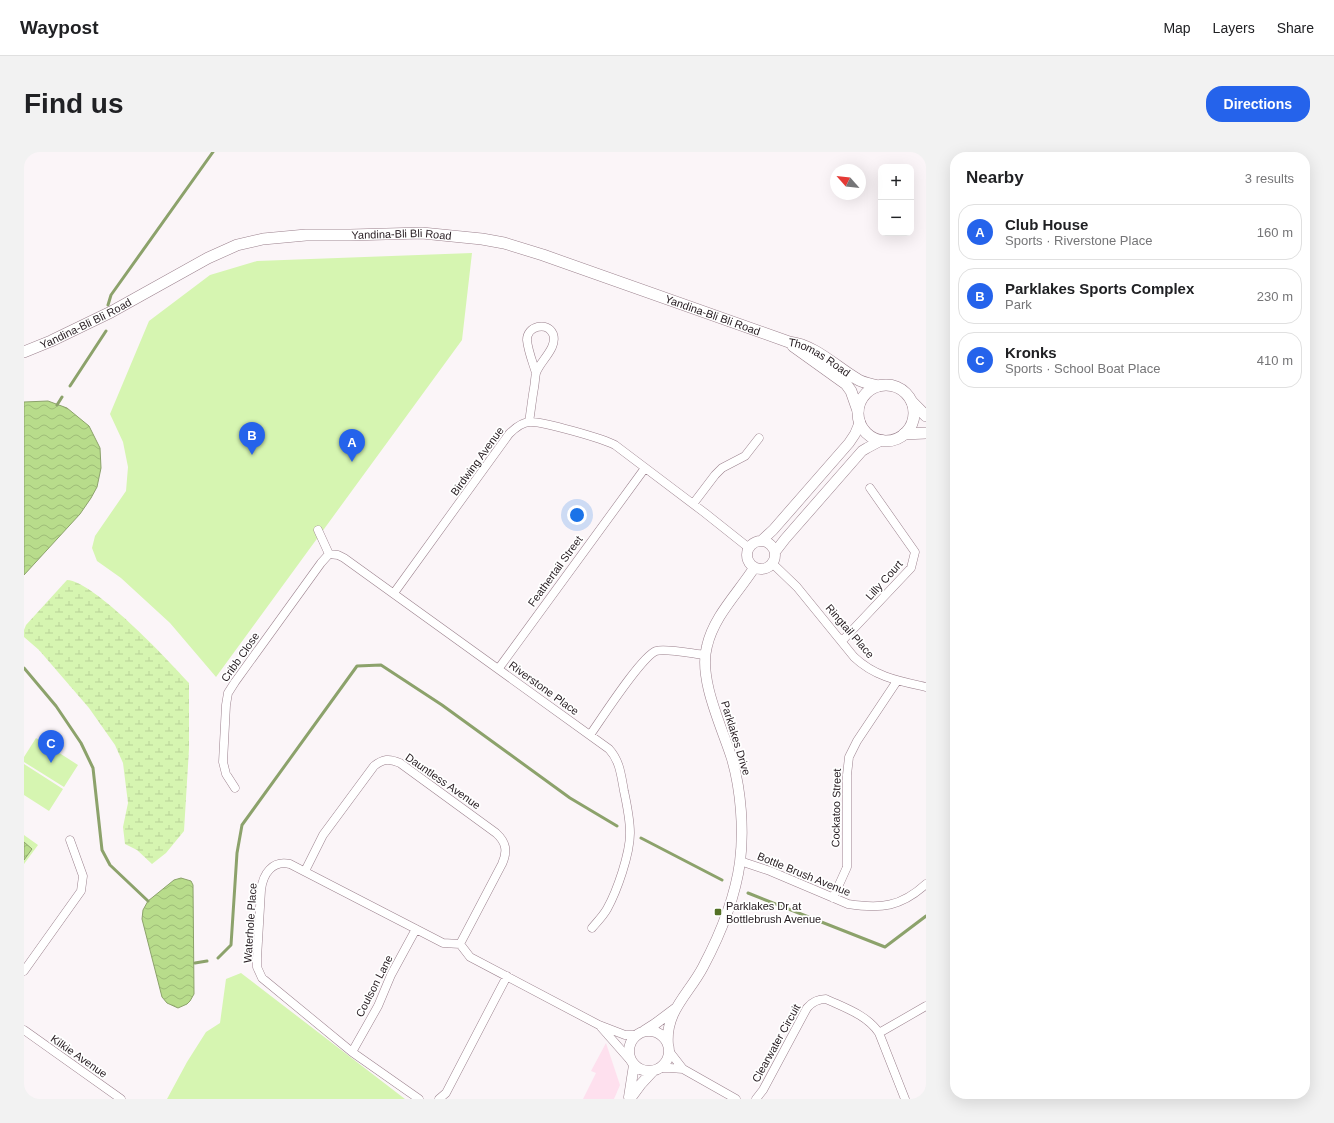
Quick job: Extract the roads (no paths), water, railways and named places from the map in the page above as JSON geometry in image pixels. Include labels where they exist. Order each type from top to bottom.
[{"type":"main road","name":"Yandina-Bli Bli Road","points":[[24,352],[51,342],[111,312],[208,258],[237,246],[263,239],[306,235],[422,232],[482,239],[520,248],[789,342]]},
{"type":"main road","name":"Thomas Road","points":[[789,342],[798,343],[825,357],[857,380],[878,386]]},
{"type":"main road","name":"Thomas Road","points":[[789,342],[795,348],[846,384],[853,395],[859,417]]},
{"type":"main road","points":[[912,402],[914,416],[909,429],[904,434],[890,440],[882,440],[868,434],[859,417],[860,404],[864,396],[870,390],[884,385],[904,391],[912,402],[926,416]]},
{"type":"main road","points":[[904,434],[926,433]]},
{"type":"street","points":[[536,373],[527,338],[534,328],[544,326],[549,328],[554,338],[552,346],[536,373],[529,422],[542,423],[610,442],[693,504],[748,548]]},
{"type":"street","points":[[760,541],[771,544],[776,556],[773,564],[765,569],[754,568],[748,560],[748,548],[754,543],[760,541],[773,530],[849,444],[855,434],[859,417]]},
{"type":"street","name":"Birdwing Avenue","points":[[394,593],[509,434],[515,429],[529,422]]},
{"type":"street","points":[[693,504],[722,468],[745,456],[759,438]]},
{"type":"street","points":[[775,552],[862,451],[882,440]]},
{"type":"street","name":"Feathertail Street","points":[[499,668],[645,468]]},
{"type":"street","name":"Lilly Court","points":[[842,641],[911,568],[915,552],[870,488]]},
{"type":"street","points":[[318,530],[329,554]]},
{"type":"street","name":"Riverstone Place","points":[[329,554],[338,555],[344,558],[394,593],[609,748],[618,760],[630,821],[630,834],[625,861],[615,890],[606,910],[592,928]]},
{"type":"street","name":"Cribb Close","points":[[235,788],[226,774],[223,762],[228,693],[316,569],[329,554]]},
{"type":"street","name":"Ringtail Place","points":[[773,564],[797,587],[854,657],[868,669],[897,681],[926,688]]},
{"type":"street","name":"Parklakes Drive","points":[[668,1048],[667,1034],[675,1009],[703,968],[725,923],[734,893],[740,861],[741,841],[738,784],[732,760],[708,688],[704,665],[711,632],[754,568]]},
{"type":"street","points":[[590,735],[648,656],[657,651],[667,650],[705,655]]},
{"type":"street","name":"Cockatoo Street","points":[[833,898],[847,867],[847,774],[850,758],[857,741],[897,681]]},
{"type":"street","name":"Dauntless Avenue","points":[[305,871],[323,835],[374,766],[379,761],[392,759],[400,763],[496,833],[502,838],[505,844],[506,851],[502,864],[460,944]]},
{"type":"street","points":[[24,972],[81,891],[83,876],[70,840]]},
{"type":"street","name":"Bottle Brush Avenue","points":[[740,861],[770,871],[848,904],[856,905],[871,906],[894,904],[910,897],[926,884]]},
{"type":"street","name":"Waterhole Place","points":[[419,1099],[352,1052],[262,978],[257,967],[262,880],[271,868],[277,864],[285,863],[305,871],[442,943],[460,944]]},
{"type":"street","name":"Coulson Lane","points":[[352,1052],[378,1006],[391,975],[416,929]]},
{"type":"street","points":[[460,944],[470,957],[599,1025],[625,1035],[639,1034],[648,1031],[660,1034],[683,1069],[736,1099]]},
{"type":"street","points":[[438,1099],[446,1093],[507,976]]},
{"type":"street","name":"Clearwater Circuit","points":[[756,1099],[763,1090],[807,1008],[814,1002],[821,999],[826,999],[865,1018],[876,1027],[905,1099]]},
{"type":"street","points":[[879,1033],[926,1006]]},
{"type":"street","name":"Parklakes Drive","points":[[639,1034],[675,1009]]},
{"type":"street","points":[[599,1025],[640,1070],[646,1072],[670,1068],[683,1069]]},
{"type":"street","name":"Kilkie Avenue","points":[[24,1030],[121,1099]]},
{"type":"street","points":[[630,1099],[632,1063],[628,1053],[632,1040],[639,1034]]},
{"type":"street","points":[[630,1099],[641,1084],[665,1064],[668,1057],[668,1048]]},
{"type":"water","points":[[48,401],[67,408],[89,426],[100,448],[101,468],[97,487],[80,514],[24,575],[24,402]]},
{"type":"water","points":[[24,842],[32,849],[24,860]]},
{"type":"water","points":[[181,878],[191,881],[193,885],[194,994],[187,1004],[178,1008],[167,1003],[162,997],[142,919],[143,910],[148,901],[174,880]]},
{"type":"waterway","points":[[108,305],[111,295],[213,152]]},
{"type":"waterway","points":[[70,386],[106,331]]},
{"type":"waterway","points":[[57,405],[62,397]]},
{"type":"waterway","points":[[218,958],[231,945],[237,853],[242,825],[357,666],[381,665],[442,705],[570,798],[617,826]]},
{"type":"waterway","points":[[24,668],[56,706],[81,743],[93,768],[102,850],[110,865],[148,901]]},
{"type":"waterway","points":[[641,838],[722,880]]},
{"type":"waterway","points":[[748,893],[885,947],[926,916]]},
{"type":"waterway","points":[[195,963],[207,961]]},
{"type":"place","name":"Parklakes Sports Complex","points":[[252,455]]},
{"type":"place","name":"Club House","points":[[352,462]]},
{"type":"place","name":"Kronks","points":[[51,763]]},
{"type":"place","name":"Parklakes Dr at Bottlebrush Avenue","points":[[718,912]]}]
